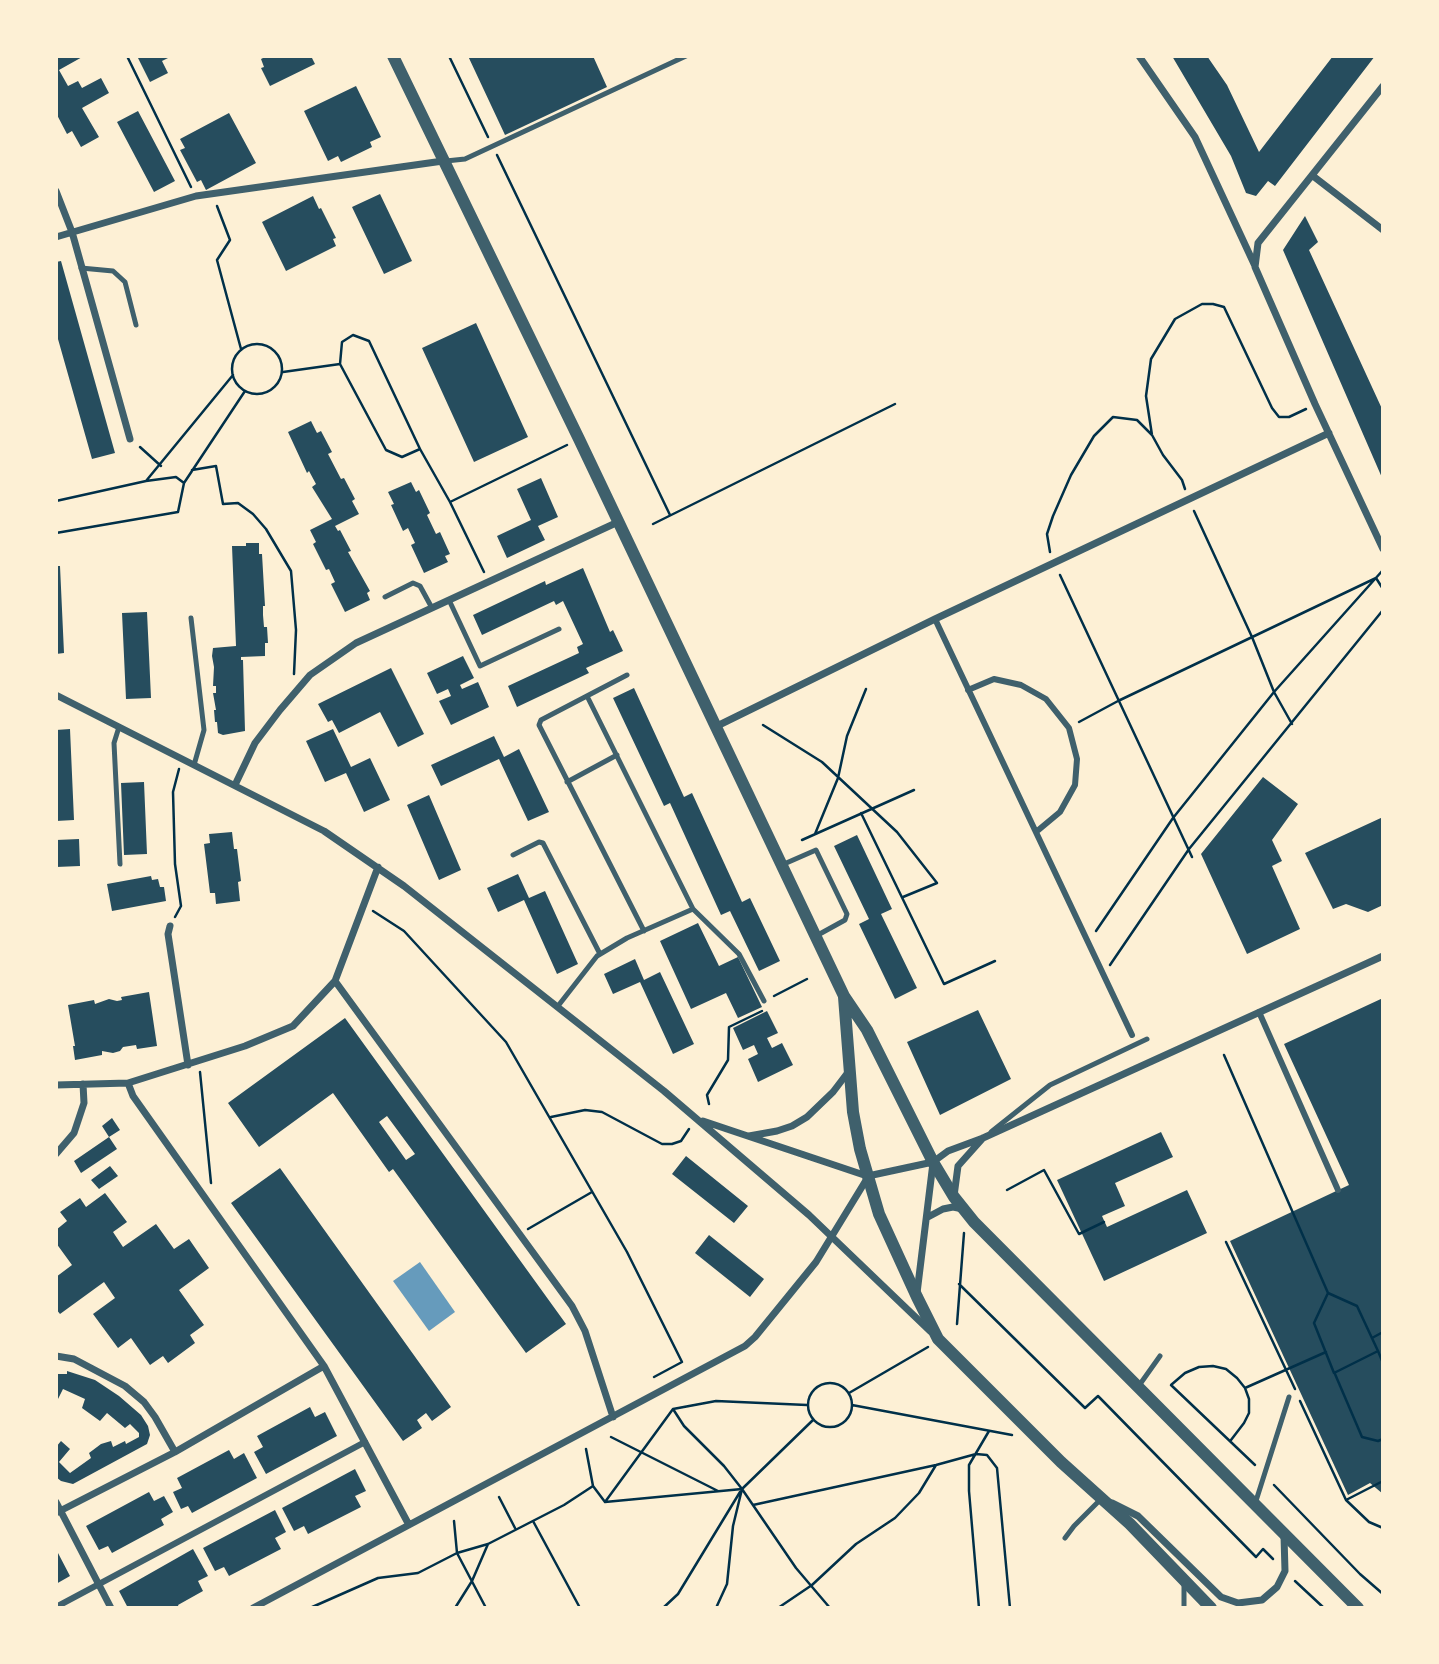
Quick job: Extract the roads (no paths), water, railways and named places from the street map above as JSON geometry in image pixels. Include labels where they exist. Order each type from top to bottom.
[{"type":"street","points":[[393,56],[844,996],[867,1030],[933,1162],[954,1197],[1358,1608]]},
{"type":"street","points":[[1139,56],[1195,137],[1383,549]]},
{"type":"street","points":[[1255,267],[1258,243],[1383,86]]},
{"type":"street","points":[[56,237],[196,196],[443,161]]},
{"type":"street","points":[[1313,176],[1383,230]]},
{"type":"street","points":[[56,191],[72,232],[130,439]]},
{"type":"street","points":[[714,727],[1328,433]]},
{"type":"street","points":[[235,785],[255,743],[310,676],[356,643],[618,522]]},
{"type":"street","points":[[935,619],[1132,1035]]},
{"type":"street","points":[[968,690],[994,680],[1021,685],[1046,699],[1069,728],[1077,759],[1075,785],[1060,812],[1036,832]]},
{"type":"street","points":[[56,695],[324,831],[378,867],[558,1006],[697,1119],[809,1215],[1211,1608]]},
{"type":"street","points":[[56,1085],[128,1083],[245,1046],[293,1026],[335,981],[378,867]]},
{"type":"street","points":[[170,926],[168,934],[188,1065]]},
{"type":"street","points":[[697,1119],[744,1137],[868,1176],[933,1162],[948,1151],[983,1138],[1383,956]]},
{"type":"street","points":[[335,981],[572,1306],[585,1331],[613,1417]]},
{"type":"street","points":[[844,996],[856,1124],[868,1176],[879,1214],[938,1339]]},
{"type":"street","points":[[1259,1012],[1338,1191]]},
{"type":"street","points":[[744,1137],[792,1126],[807,1117],[833,1093],[850,1070]]},
{"type":"street","points":[[128,1083],[133,1096],[324,1366],[409,1525]]},
{"type":"street","points":[[56,1154],[74,1133],[84,1103],[83,1084]]},
{"type":"street","points":[[954,1197],[958,1166],[983,1138]]},
{"type":"street","points":[[917,1297],[933,1162]]},
{"type":"street","points":[[253,1608],[745,1346],[817,1262],[868,1176]]},
{"type":"street","points":[[928,1217],[943,1209],[964,1209]]},
{"type":"street","points":[[56,1356],[74,1359],[125,1386],[144,1402],[175,1452]]},
{"type":"street","points":[[59,1512],[175,1452],[324,1366]]},
{"type":"street","points":[[56,1607],[365,1442]]},
{"type":"street","points":[[1101,1499],[1138,1516],[1221,1597],[1238,1604],[1262,1600],[1277,1587],[1284,1571],[1284,1534]]},
{"type":"street","points":[[56,1502],[111,1608]]},
{"type":"lane","points":[[443,161],[465,159],[686,56]]},
{"type":"lane","points":[[81,268],[113,271],[125,282],[136,325]]},
{"type":"lane","points":[[385,597],[413,583],[420,586],[432,608]]},
{"type":"lane","points":[[449,600],[480,666],[559,629]]},
{"type":"lane","points":[[191,618],[204,730],[194,765]]},
{"type":"lane","points":[[627,675],[541,720],[539,725],[644,932]]},
{"type":"lane","points":[[587,696],[694,909],[739,954],[764,1001]]},
{"type":"lane","points":[[119,727],[114,743],[120,864]]},
{"type":"lane","points":[[567,782],[617,755]]},
{"type":"lane","points":[[513,855],[539,842],[543,843],[600,954]]},
{"type":"lane","points":[[781,865],[813,850],[818,853],[847,918],[815,936]]},
{"type":"lane","points":[[558,1006],[600,954],[694,909]]},
{"type":"lane","points":[[983,1138],[1050,1085],[1147,1039]]},
{"type":"lane","points":[[1138,1387],[1160,1356]]},
{"type":"lane","points":[[1255,1504],[1289,1397]]},
{"type":"lane","points":[[1065,1538],[1101,1499]]},
{"type":"lane","points":[[1184,1580],[1184,1608]]},
{"type":"water","points":[[420,1262],[455,1312],[429,1331],[393,1281]]}]
